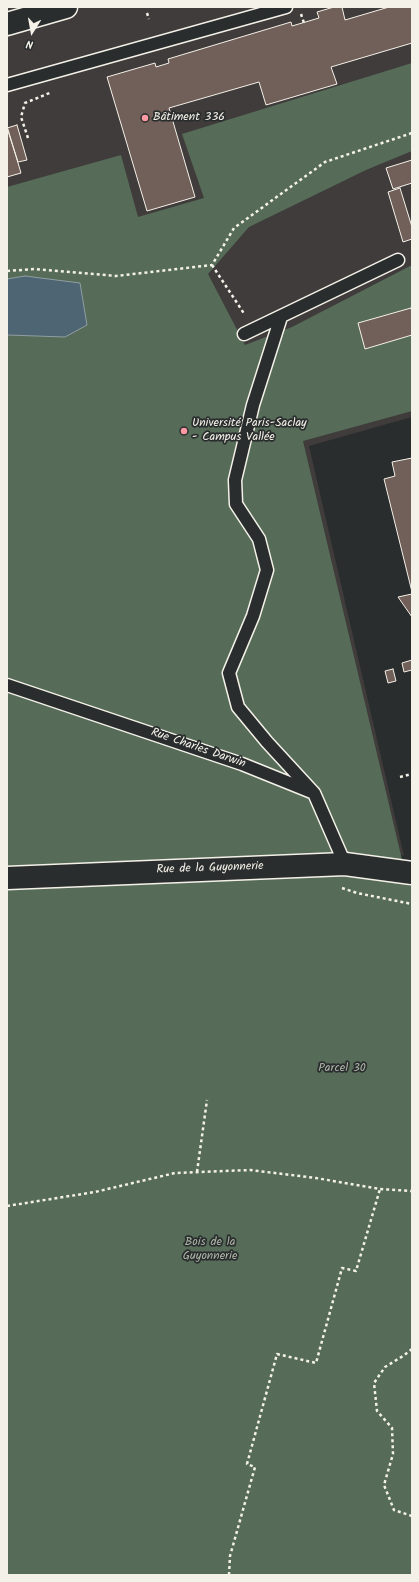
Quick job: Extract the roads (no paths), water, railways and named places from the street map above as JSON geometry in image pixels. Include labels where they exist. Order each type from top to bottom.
[{"type":"street","points":[[7,24],[66,7]]},
{"type":"street","name":"Rue de la Guyonnerie","points":[[7,878],[345,864],[412,873]]},
{"type":"lane","points":[[7,85],[286,7]]},
{"type":"lane","points":[[244,334],[398,260]]},
{"type":"lane","points":[[280,317],[253,405],[235,480],[236,504],[259,539],[267,570],[254,616],[229,673],[238,707],[267,742],[314,793],[345,864]]},
{"type":"lane","name":"Rue Charles Darwin","points":[[7,685],[242,764],[314,793]]},
{"type":"water","points":[[25,276],[80,283],[87,325],[65,337],[7,335],[7,279]]},
{"type":"place","name":"Bâtiment 336","points":[[145,118]]},
{"type":"place","name":"Université Paris-Saclay - Campus Vallée","points":[[184,431]]},
{"type":"park label","name":"Parcel 30","points":[[342,1069]]},
{"type":"park label","name":"Bois de la Guyonnerie","points":[[210,1250]]}]
